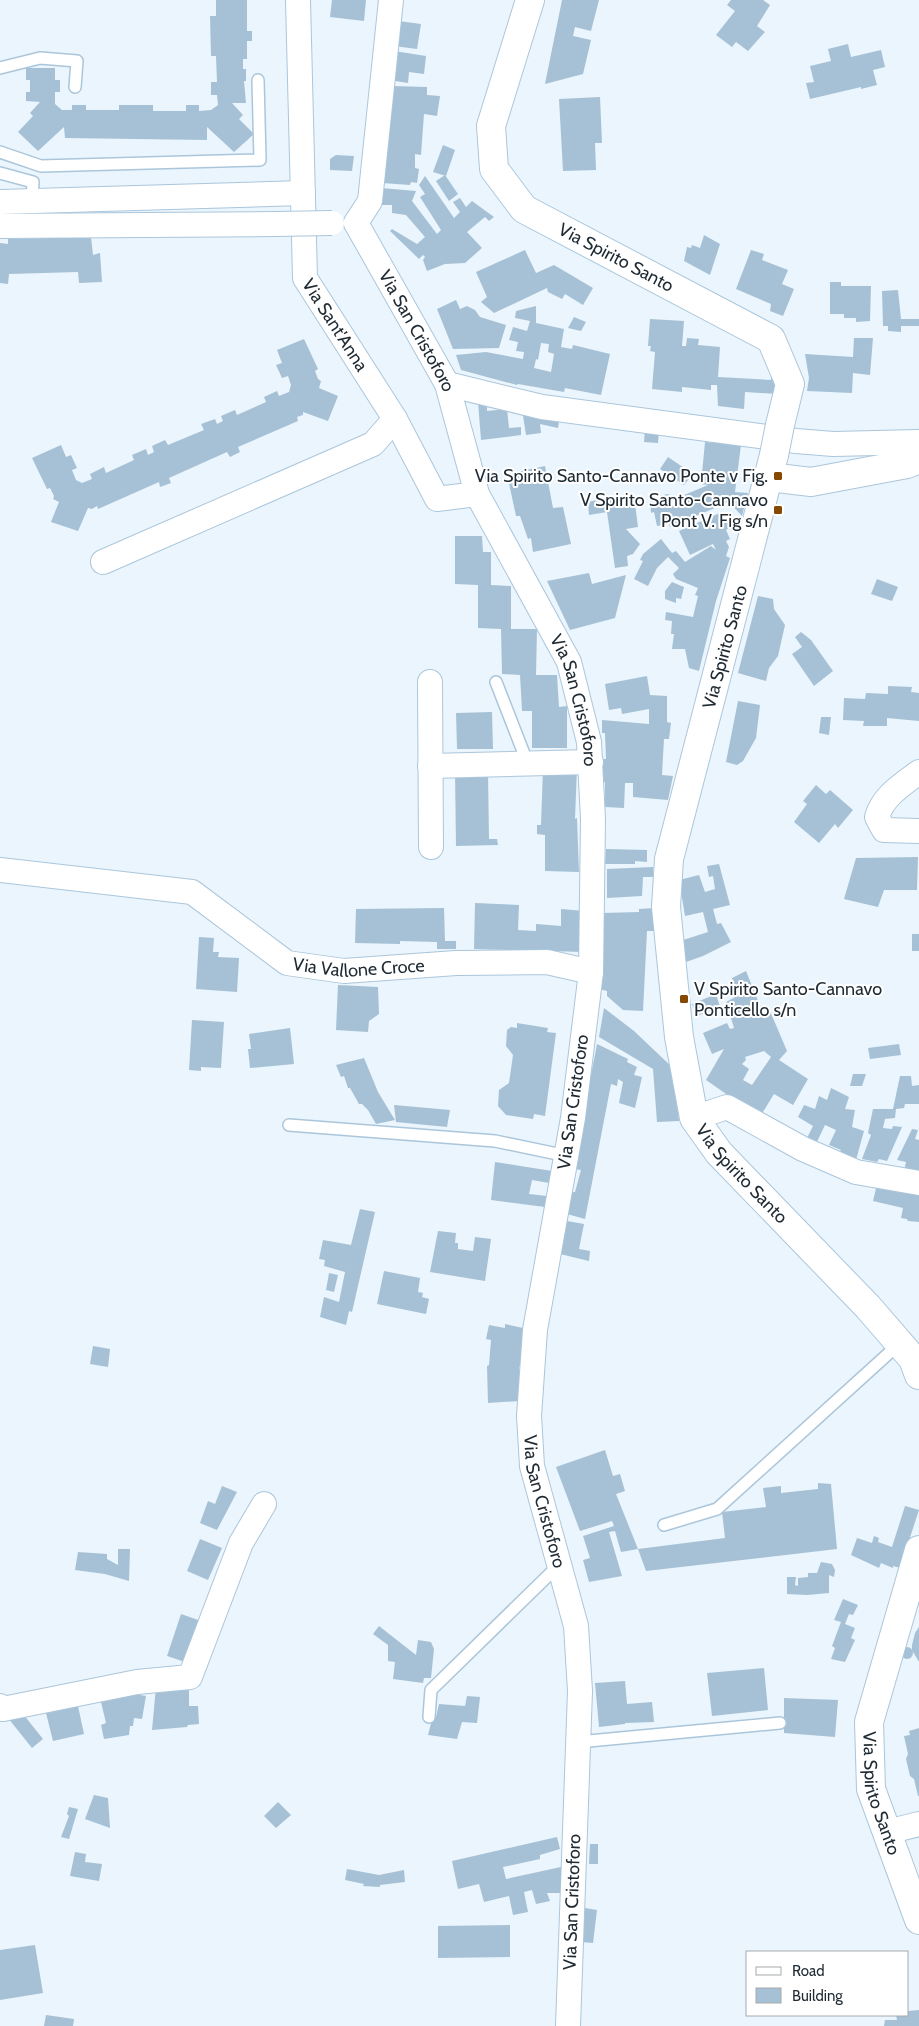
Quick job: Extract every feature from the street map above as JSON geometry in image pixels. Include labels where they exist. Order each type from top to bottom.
[{"type":"street","name":"Via Sant'Anna","points":[[298,0],[305,278],[394,419],[436,499],[477,494]]},
{"type":"street","points":[[0,226],[356,223],[370,200],[391,0]]},
{"type":"street","name":"Via Spirito Santo","points":[[530,0],[491,126],[494,169],[524,209],[772,339],[790,384],[772,466],[669,859],[666,907],[678,1028],[694,1118],[719,1153],[868,1307],[913,1359],[919,1375]]},
{"type":"street","points":[[0,202],[303,193]]},
{"type":"street","name":"Via San Cristoforo","points":[[356,223],[447,384],[477,494],[569,662],[589,742],[593,818],[591,972],[573,1118],[535,1330],[529,1416],[532,1466],[576,1626],[580,1691],[568,2026]]},
{"type":"street","points":[[447,384],[542,407],[796,441],[833,444],[919,442]]},
{"type":"street","points":[[103,562],[373,444],[394,419]]},
{"type":"street","points":[[772,466],[811,482],[907,464],[919,459]]},
{"type":"street","points":[[430,682],[431,847]]},
{"type":"street","points":[[430,766],[590,762]]},
{"type":"street","points":[[919,772],[894,791],[880,807],[877,817],[884,830],[919,831]]},
{"type":"street","name":"Via Vallone Croce","points":[[0,870],[192,892],[287,963],[344,971],[456,963],[547,962],[591,972]]},
{"type":"street","points":[[694,1118],[727,1107],[803,1149],[856,1172],[919,1183]]},
{"type":"street","points":[[0,1706],[3,1709],[137,1682],[190,1677],[241,1543],[264,1504]]},
{"type":"street","name":"Via Spirito Santo","points":[[919,1550],[869,1722],[871,1789],[919,1920]]},
{"type":"street","points":[[887,1832],[919,1824]]},
{"type":"lane","points":[[0,68],[40,58],[77,61],[75,87]]},
{"type":"lane","points":[[0,152],[41,166],[260,160],[258,80]]},
{"type":"lane","points":[[0,173],[33,182],[32,201]]},
{"type":"lane","points":[[496,682],[528,764]]},
{"type":"lane","points":[[289,1125],[495,1141],[566,1156]]},
{"type":"lane","points":[[664,1525],[717,1509],[899,1344]]},
{"type":"lane","points":[[428,1717],[431,1690],[560,1566]]},
{"type":"lane","points":[[578,1742],[780,1723]]},
{"type":"building","points":[[216,0],[247,0],[247,31],[252,31],[252,41],[247,41],[247,59],[243,59],[243,69],[246,69],[246,81],[244,81],[246,103],[232,103],[243,115],[239,119],[254,134],[234,152],[207,127],[207,140],[65,138],[64,127],[38,151],[18,132],[33,116],[30,113],[40,102],[26,101],[26,92],[30,92],[30,80],[26,80],[26,68],[55,68],[55,80],[60,80],[60,92],[55,92],[55,104],[62,110],[72,110],[72,105],[86,105],[86,110],[119,110],[119,105],[153,105],[153,111],[186,111],[186,105],[199,105],[199,111],[211,110],[218,105],[217,95],[211,95],[211,82],[217,82],[216,56],[211,56],[210,16],[216,16]]},
{"type":"building","points":[[332,0],[366,0],[364,21],[330,17]]},
{"type":"building","points":[[562,0],[599,0],[591,31],[575,27],[573,36],[591,40],[583,74],[545,84]]},
{"type":"building","points":[[731,0],[763,0],[770,5],[757,26],[765,32],[748,51],[736,42],[732,47],[716,35],[735,11],[727,5]]},
{"type":"building","points":[[398,21],[421,24],[417,49],[394,46]]},
{"type":"building","points":[[848,44],[851,57],[881,50],[885,67],[873,70],[877,85],[810,99],[806,83],[814,82],[810,66],[831,61],[828,49]]},
{"type":"building","points":[[394,51],[426,56],[424,74],[409,72],[408,83],[389,80]]},
{"type":"building","points":[[392,86],[427,87],[427,95],[440,96],[437,116],[424,114],[421,155],[415,154],[415,168],[419,169],[417,183],[411,182],[410,185],[382,183]]},
{"type":"building","points":[[600,97],[602,143],[595,143],[596,170],[563,171],[559,99]]},
{"type":"building","points":[[443,145],[455,150],[446,176],[433,172]]},
{"type":"building","points":[[336,155],[354,156],[352,171],[330,170],[330,159]]},
{"type":"building","points":[[445,175],[458,194],[449,201],[436,181]]},
{"type":"building","points":[[425,176],[454,218],[460,212],[453,202],[460,198],[466,207],[472,201],[494,217],[489,221],[485,217],[467,232],[482,248],[465,263],[445,264],[427,271],[423,260],[425,257],[423,255],[419,259],[390,231],[392,229],[417,244],[425,237],[406,215],[392,213],[392,205],[382,205],[381,188],[416,191],[412,201],[437,234],[441,230],[420,197],[425,194],[419,185]]},
{"type":"building","points":[[704,235],[720,244],[710,275],[684,261],[687,247],[691,248],[692,245],[700,248]]},
{"type":"building","points":[[91,237],[93,255],[100,253],[102,282],[79,283],[78,272],[9,274],[8,284],[0,283],[0,243],[8,244],[8,239]]},
{"type":"building","points":[[525,250],[536,273],[554,265],[593,288],[583,305],[565,294],[562,299],[548,292],[547,288],[494,313],[481,302],[487,297],[476,272]]},
{"type":"building","points":[[751,250],[764,254],[762,260],[788,270],[782,284],[794,289],[783,316],[770,311],[771,304],[736,289]]},
{"type":"building","points":[[830,282],[841,282],[841,286],[871,286],[870,321],[856,322],[856,318],[844,318],[844,314],[830,314]]},
{"type":"building","points":[[898,290],[901,319],[919,319],[919,326],[901,326],[901,332],[888,331],[888,326],[883,326],[882,291]]},
{"type":"building","points":[[456,300],[460,309],[467,306],[475,310],[480,317],[506,325],[499,348],[453,349],[437,309]]},
{"type":"building","points":[[536,306],[536,323],[564,329],[561,347],[572,349],[573,345],[610,354],[601,395],[565,388],[564,392],[517,385],[461,370],[456,355],[486,352],[523,359],[524,352],[516,351],[518,342],[509,340],[513,327],[527,331],[530,321],[515,318],[516,311]],"holes":[[[541,343],[549,344],[548,352],[554,354],[551,372],[534,368],[536,359],[538,360]]]},
{"type":"building","points":[[574,317],[586,322],[581,331],[568,328]]},
{"type":"building","points":[[650,319],[684,321],[682,346],[686,346],[687,338],[699,339],[698,345],[720,347],[718,377],[771,380],[771,375],[780,375],[777,394],[745,392],[744,409],[718,406],[717,385],[711,385],[711,390],[682,387],[682,392],[652,389],[655,352],[650,351],[651,346],[648,346]]},
{"type":"building","points":[[854,338],[873,338],[870,375],[853,373],[852,393],[807,391],[809,378],[805,354],[853,357]]},
{"type":"building","points":[[304,339],[318,369],[315,371],[318,379],[321,381],[319,388],[338,396],[328,421],[303,412],[303,415],[297,417],[298,421],[238,447],[240,452],[230,457],[227,452],[169,478],[171,483],[160,487],[159,482],[98,509],[97,506],[92,509],[88,508],[78,531],[51,522],[59,502],[53,499],[54,496],[50,488],[47,489],[32,458],[61,445],[66,457],[71,455],[77,468],[72,470],[76,480],[82,483],[92,479],[90,474],[104,467],[106,473],[134,460],[132,455],[146,449],[148,455],[154,452],[152,446],[165,440],[168,445],[204,430],[201,424],[215,419],[217,424],[223,421],[221,416],[235,410],[237,415],[255,407],[266,402],[264,397],[277,391],[279,396],[289,392],[291,385],[288,376],[282,378],[276,365],[282,363],[277,350]]},
{"type":"building","points":[[478,402],[487,402],[487,411],[507,409],[509,428],[521,427],[521,435],[481,440]]},
{"type":"building","points":[[522,409],[560,415],[558,428],[540,424],[541,433],[526,435]]},
{"type":"building","points":[[645,428],[659,429],[658,443],[644,442]]},
{"type":"building","points":[[705,442],[741,445],[735,492],[748,493],[742,516],[729,502],[670,527],[669,524],[657,526],[654,512],[651,513],[650,501],[657,500],[656,496],[669,494],[672,506],[679,503],[677,498],[708,485],[701,484]]},
{"type":"building","points":[[668,457],[693,474],[684,485],[660,469]]},
{"type":"building","points":[[545,466],[553,508],[563,507],[571,544],[533,552],[531,538],[528,539],[520,516],[516,516],[507,474]]},
{"type":"building","points":[[634,496],[638,527],[626,529],[640,544],[633,554],[627,556],[628,566],[615,568],[607,512],[589,515],[588,502],[606,498],[606,500]]},
{"type":"building","points":[[722,512],[732,526],[726,530],[730,539],[726,541],[729,547],[726,556],[730,558],[716,601],[699,671],[689,668],[685,649],[672,649],[674,634],[671,634],[672,621],[665,620],[666,612],[693,617],[698,596],[695,595],[698,588],[676,579],[673,574],[679,568],[668,557],[657,568],[648,586],[634,579],[643,561],[640,560],[643,554],[661,539],[672,553],[676,551],[685,562],[711,546],[716,550],[713,544],[690,555],[679,531]]},
{"type":"building","points":[[455,536],[482,536],[483,552],[491,552],[491,585],[511,586],[511,629],[537,629],[536,675],[557,675],[559,707],[567,706],[567,748],[532,748],[532,711],[522,711],[520,675],[502,674],[501,629],[478,628],[478,585],[455,584]]},
{"type":"building","points":[[589,573],[592,584],[626,575],[615,618],[570,630],[547,581]]},
{"type":"building","points":[[877,579],[898,587],[892,601],[871,594]]},
{"type":"building","points":[[672,582],[684,587],[681,599],[676,598],[676,603],[665,599],[665,591]]},
{"type":"building","points":[[758,596],[773,599],[774,609],[785,625],[778,656],[769,668],[766,681],[738,673]]},
{"type":"building","points":[[801,632],[811,640],[833,671],[814,686],[792,654],[802,647],[795,637]]},
{"type":"building","points":[[647,676],[650,695],[667,696],[667,722],[671,723],[669,739],[664,739],[662,775],[673,776],[668,800],[633,797],[633,783],[625,783],[624,808],[605,807],[605,782],[602,782],[603,759],[606,759],[605,733],[602,733],[602,720],[649,724],[649,709],[622,714],[621,708],[609,710],[605,684]]},
{"type":"building","points":[[888,686],[912,687],[911,692],[919,693],[919,721],[887,718],[887,726],[863,726],[864,721],[843,720],[844,698],[865,699],[866,693],[888,694]]},
{"type":"building","points":[[738,701],[760,705],[756,738],[743,761],[737,765],[726,762]]},
{"type":"building","points":[[492,712],[493,749],[457,749],[456,713]]},
{"type":"building","points":[[821,717],[831,717],[829,735],[819,733]]},
{"type":"building","points":[[577,767],[575,819],[577,818],[579,872],[545,871],[545,835],[537,834],[537,825],[541,825],[543,768]]},
{"type":"building","points":[[455,772],[488,772],[489,839],[497,839],[498,845],[456,846]]},
{"type":"building","points":[[816,785],[826,794],[830,790],[853,810],[838,828],[835,824],[819,843],[794,822],[807,804],[803,801]]},
{"type":"building","points":[[606,849],[647,850],[647,862],[635,861],[635,864],[605,864]]},
{"type":"building","points":[[918,857],[917,890],[884,890],[878,907],[844,899],[856,858]]},
{"type":"building","points":[[719,864],[730,905],[713,909],[717,924],[721,923],[731,942],[686,962],[680,941],[708,932],[703,912],[685,916],[679,880],[699,875],[705,892],[715,889],[713,876],[709,877],[707,866]]},
{"type":"building","points":[[653,867],[653,877],[643,877],[642,896],[607,898],[607,869]]},
{"type":"building","points":[[475,903],[519,905],[518,930],[536,931],[536,924],[561,926],[561,909],[585,911],[585,952],[474,949]]},
{"type":"building","points":[[444,908],[445,941],[456,941],[456,949],[437,949],[437,942],[400,941],[400,944],[355,943],[356,909]]},
{"type":"building","points":[[654,908],[654,931],[647,931],[643,1011],[623,1010],[607,996],[607,991],[599,989],[602,913],[639,912],[639,909]]},
{"type":"building","points":[[912,934],[919,934],[919,951],[912,951]]},
{"type":"building","points":[[199,937],[214,938],[213,952],[219,952],[218,957],[239,958],[237,992],[196,989]]},
{"type":"building","points":[[746,971],[763,1013],[770,1011],[787,1051],[779,1060],[808,1079],[793,1105],[774,1094],[761,1115],[706,1080],[724,1049],[712,1054],[703,1033],[727,1023],[730,1029],[734,1028],[726,1002],[739,995],[732,978]],"holes":[[[764,1051],[771,1057],[752,1085],[743,1080],[749,1069],[742,1064],[746,1060],[745,1057]]]},
{"type":"building","points":[[338,985],[378,987],[379,1014],[369,1021],[368,1032],[336,1030]]},
{"type":"building","points":[[716,994],[720,1007],[697,1016],[692,1004]]},
{"type":"building","points":[[604,1008],[634,1031],[673,1068],[679,1121],[657,1122],[653,1069],[599,1037]]},
{"type":"building","points":[[192,1020],[224,1022],[221,1068],[201,1067],[201,1071],[189,1070]]},
{"type":"building","points":[[517,1023],[548,1028],[547,1032],[556,1033],[545,1116],[534,1114],[533,1119],[506,1115],[498,1106],[499,1090],[509,1083],[513,1055],[506,1046],[507,1030],[511,1027],[517,1028]]},
{"type":"building","points":[[290,1028],[294,1064],[250,1068],[248,1049],[251,1049],[249,1034]]},
{"type":"building","points":[[597,1044],[628,1059],[627,1062],[637,1067],[634,1075],[642,1077],[635,1108],[619,1103],[623,1082],[618,1079],[617,1086],[611,1084],[585,1219],[567,1214],[571,1192],[575,1192],[581,1170],[575,1169],[575,1158]]},
{"type":"building","points":[[899,1044],[901,1055],[870,1059],[868,1048]]},
{"type":"building","points":[[364,1058],[378,1092],[395,1120],[376,1124],[368,1110],[362,1104],[359,1104],[350,1088],[348,1088],[344,1076],[341,1077],[336,1065]]},
{"type":"building","points":[[853,1074],[866,1074],[862,1086],[850,1086]]},
{"type":"building","points":[[900,1076],[911,1076],[912,1086],[919,1085],[919,1104],[905,1104],[904,1108],[896,1109],[895,1118],[885,1119],[883,1128],[902,1127],[887,1161],[879,1159],[877,1162],[862,1159],[871,1135],[868,1133],[873,1109],[893,1109]]},
{"type":"building","points":[[831,1088],[849,1097],[845,1109],[855,1110],[852,1127],[864,1131],[856,1160],[838,1154],[841,1150],[829,1145],[836,1130],[825,1125],[815,1146],[805,1142],[813,1126],[798,1117],[804,1105],[815,1109],[819,1096],[827,1100]]},
{"type":"building","points":[[394,1105],[450,1110],[447,1127],[396,1122]]},
{"type":"building","points":[[912,1129],[918,1130],[915,1139],[919,1140],[919,1172],[904,1171],[906,1162],[897,1160]]},
{"type":"building","points":[[495,1162],[552,1171],[549,1183],[532,1180],[529,1194],[547,1196],[545,1207],[491,1200]]},
{"type":"building","points":[[877,1184],[919,1192],[919,1222],[901,1218],[903,1208],[873,1201]]},
{"type":"building","points":[[360,1209],[375,1212],[352,1312],[349,1311],[346,1325],[320,1317],[324,1297],[339,1302],[345,1272],[324,1266],[325,1260],[319,1259],[323,1240],[351,1245]]},
{"type":"building","points":[[567,1221],[584,1224],[579,1249],[590,1251],[589,1261],[560,1254]]},
{"type":"building","points":[[438,1231],[456,1233],[455,1243],[458,1243],[458,1249],[473,1251],[475,1237],[491,1239],[485,1281],[430,1272]]},
{"type":"building","points":[[384,1271],[420,1278],[418,1292],[423,1293],[422,1297],[429,1299],[426,1314],[377,1304]]},
{"type":"building","points":[[329,1273],[338,1275],[334,1292],[326,1290]]},
{"type":"building","points":[[505,1324],[523,1328],[519,1366],[519,1401],[488,1403],[487,1366],[489,1365],[491,1340],[486,1339],[489,1325],[505,1328]]},
{"type":"building","points":[[93,1346],[110,1349],[108,1367],[90,1364]]},
{"type":"building","points":[[605,1450],[613,1476],[620,1474],[625,1491],[616,1494],[638,1549],[621,1552],[615,1531],[609,1532],[622,1576],[589,1582],[583,1560],[590,1558],[583,1536],[614,1526],[612,1521],[580,1531],[556,1467]]},
{"type":"building","points":[[818,1483],[831,1484],[837,1549],[646,1571],[638,1549],[725,1538],[722,1512],[766,1507],[763,1488],[781,1486],[781,1493],[818,1489]]},
{"type":"building","points":[[222,1486],[237,1492],[217,1530],[200,1523],[208,1501],[215,1504]]},
{"type":"building","points":[[905,1506],[919,1510],[900,1568],[893,1566],[893,1568],[881,1563],[879,1568],[851,1555],[857,1538],[872,1543],[874,1536],[879,1538],[878,1542],[892,1547]]},
{"type":"building","points":[[200,1539],[222,1548],[208,1580],[187,1571]]},
{"type":"building","points":[[118,1549],[130,1549],[129,1581],[105,1574],[75,1570],[78,1552],[107,1554],[107,1559],[118,1565]]},
{"type":"building","points":[[821,1562],[832,1564],[835,1570],[834,1577],[829,1575],[829,1593],[787,1594],[787,1577],[796,1577],[795,1585],[798,1586],[798,1578],[808,1577],[808,1573],[817,1573]]},
{"type":"building","points":[[843,1599],[858,1605],[853,1615],[849,1614],[845,1624],[855,1628],[851,1638],[855,1640],[845,1662],[831,1659],[835,1648],[832,1646],[841,1622],[834,1620]]},
{"type":"building","points":[[181,1614],[201,1621],[188,1663],[167,1656]]},
{"type":"building","points":[[379,1626],[416,1655],[418,1640],[431,1642],[434,1649],[431,1678],[424,1678],[423,1683],[393,1679],[395,1662],[388,1661],[388,1645],[373,1634]]},
{"type":"building","points":[[919,1627],[919,1662],[912,1650],[912,1645],[915,1633]]},
{"type":"building","points":[[907,1647],[913,1653],[907,1659],[901,1653]]},
{"type":"building","points":[[764,1668],[768,1710],[712,1716],[707,1673]]},
{"type":"building","points":[[625,1681],[627,1704],[652,1702],[654,1722],[625,1723],[599,1727],[595,1683]]},
{"type":"building","points":[[156,1687],[189,1687],[189,1706],[198,1706],[199,1724],[152,1730]]},
{"type":"building","points":[[105,1689],[146,1696],[142,1719],[134,1718],[133,1726],[130,1726],[129,1735],[104,1739],[101,1725],[106,1723],[101,1702]]},
{"type":"building","points":[[467,1696],[480,1697],[477,1723],[462,1722],[457,1739],[428,1735],[433,1716],[436,1717],[439,1704],[465,1706]]},
{"type":"building","points":[[784,1698],[838,1700],[835,1737],[784,1733]]},
{"type":"building","points":[[62,1701],[64,1709],[78,1706],[84,1734],[53,1741],[44,1705]]},
{"type":"building","points":[[19,1709],[43,1739],[32,1748],[8,1718]]},
{"type":"building","points":[[919,1728],[918,1796],[906,1759],[908,1754],[904,1736],[910,1735],[909,1731]]},
{"type":"building","points":[[94,1795],[108,1798],[110,1828],[85,1819]]},
{"type":"building","points":[[278,1802],[291,1815],[276,1828],[264,1816]]},
{"type":"building","points":[[69,1807],[78,1809],[69,1839],[61,1837],[69,1816],[67,1814]]},
{"type":"building","points":[[557,1837],[560,1849],[540,1855],[540,1859],[503,1867],[506,1879],[570,1865],[561,1893],[547,1893],[550,1901],[536,1904],[532,1890],[524,1892],[528,1912],[513,1915],[509,1896],[484,1902],[479,1884],[458,1889],[452,1861]]},
{"type":"building","points":[[590,1844],[598,1844],[598,1864],[589,1864]]},
{"type":"building","points":[[75,1852],[86,1854],[85,1862],[102,1864],[99,1881],[70,1876]]},
{"type":"building","points":[[347,1869],[379,1875],[404,1870],[405,1882],[380,1885],[380,1887],[363,1886],[364,1884],[345,1880]]},
{"type":"building","points":[[585,1908],[597,1910],[593,1943],[581,1942]]},
{"type":"building","points":[[510,1925],[510,1957],[438,1958],[438,1926]]},
{"type":"building","points":[[35,1945],[43,1993],[0,2000],[0,1950]]},
{"type":"building","points":[[919,2010],[919,2026],[884,2026],[885,2020],[897,2020],[896,2016],[909,2016],[909,2011]]},
{"type":"building","points":[[46,2015],[74,2019],[73,2026],[44,2026]]},
{"type":"place","name":"Via Spirito Santo-Cannavo Ponte v Fig.","points":[[778,476]]},
{"type":"place","name":"V Spirito Santo-Cannavo Pont V. Fig s/n","points":[[778,510]]},
{"type":"place","name":"V Spirito Santo-Cannavo Ponticello s/n","points":[[684,999]]}]
